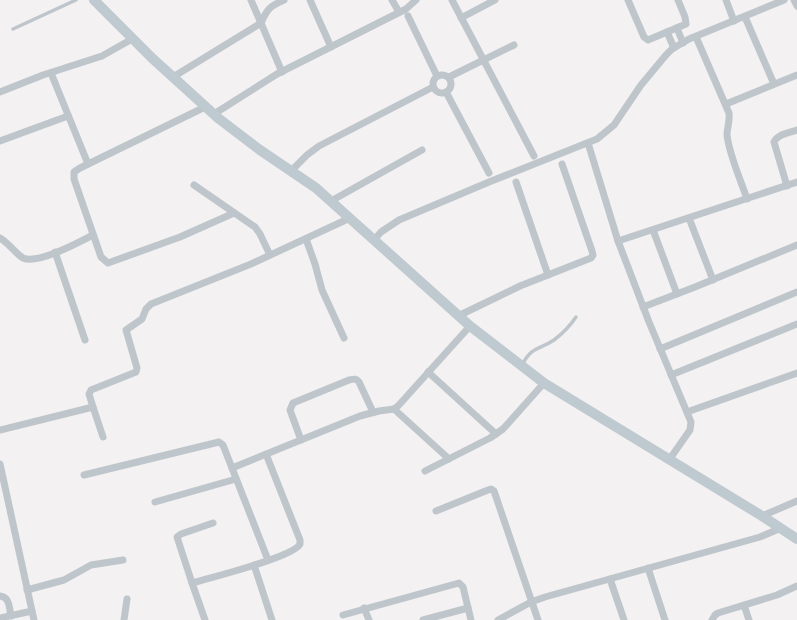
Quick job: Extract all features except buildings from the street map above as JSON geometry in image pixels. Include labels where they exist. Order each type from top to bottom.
[{"type":"street","points":[[252,0],[282,72]]},
{"type":"street","points":[[172,77],[261,23],[265,12],[269,8],[284,0]]},
{"type":"street","points":[[310,0],[331,47]]},
{"type":"street","points":[[392,0],[399,12]]},
{"type":"street","points":[[214,114],[282,72],[406,9],[416,0]]},
{"type":"street","points":[[452,0],[482,60],[534,156]]},
{"type":"street","points":[[461,18],[495,0]]},
{"type":"street","points":[[628,0],[646,39],[650,39],[686,24],[686,20],[678,0]]},
{"type":"street","points":[[726,0],[734,21]]},
{"type":"street","points":[[374,240],[381,232],[399,220],[489,182],[588,143],[606,133],[614,125],[641,85],[666,55],[674,48],[696,37],[784,0]]},
{"type":"street","points":[[794,0],[797,6]]},
{"type":"street","points":[[97,1],[132,39],[205,107],[260,150],[316,188],[458,316],[544,383],[796,537]]},
{"type":"street","points":[[408,16],[436,76]]},
{"type":"street","points":[[745,16],[774,84]]},
{"type":"street","points":[[677,28],[683,43]]},
{"type":"street","points":[[667,32],[674,48]]},
{"type":"street","points":[[696,37],[726,104],[730,118],[727,135],[747,199]]},
{"type":"street","points":[[0,92],[51,72],[106,54],[132,39]]},
{"type":"street","points":[[448,77],[514,44]]},
{"type":"street","points":[[51,72],[88,164]]},
{"type":"street","points":[[443,74],[450,79],[451,86],[446,92],[437,91],[433,87],[433,81],[436,76],[443,74]]},
{"type":"street","points":[[726,104],[797,75]]},
{"type":"street","points":[[291,171],[307,155],[319,146],[433,87]]},
{"type":"street","points":[[446,92],[489,173]]},
{"type":"street","points":[[205,107],[76,170],[73,175],[101,257],[105,262],[111,263],[180,237],[234,213]]},
{"type":"street","points":[[0,141],[68,116]]},
{"type":"street","points":[[788,186],[774,142],[779,136],[797,130]]},
{"type":"street","points":[[588,143],[618,241],[643,307],[691,422],[691,426],[669,460]]},
{"type":"street","points":[[331,201],[422,150]]},
{"type":"street","points":[[458,316],[520,286],[588,260],[593,254],[562,164]]},
{"type":"street","points":[[516,182],[548,275]]},
{"type":"street","points":[[618,241],[797,182]]},
{"type":"street","points":[[194,185],[255,227],[270,255]]},
{"type":"street","points":[[103,437],[89,394],[91,390],[136,372],[137,368],[126,330],[142,319],[148,306],[270,255],[350,218]]},
{"type":"street","points":[[689,218],[713,280]]},
{"type":"street","points":[[653,230],[677,294]]},
{"type":"street","points":[[0,238],[25,259],[37,259],[93,235]]},
{"type":"street","points":[[306,239],[316,264],[322,290],[344,338]]},
{"type":"street","points":[[643,307],[797,245]]},
{"type":"street","points":[[55,252],[85,340]]},
{"type":"street","points":[[660,349],[797,292]]},
{"type":"street","points":[[672,375],[797,324]]},
{"type":"street","points":[[232,468],[373,412],[394,409],[470,326]]},
{"type":"street","points":[[428,372],[496,434]]},
{"type":"street","points":[[687,412],[797,373]]},
{"type":"street","points":[[301,440],[290,410],[292,403],[349,380],[357,380],[359,382],[373,412]]},
{"type":"street","points":[[425,471],[490,438],[503,429],[544,383]]},
{"type":"street","points":[[0,430],[93,407]]},
{"type":"street","points":[[394,409],[450,459]]},
{"type":"street","points":[[84,475],[219,442],[223,445],[268,560]]},
{"type":"street","points":[[192,583],[268,560],[295,550],[300,544],[300,540],[266,454]]},
{"type":"street","points":[[0,464],[2,485],[34,620]]},
{"type":"street","points":[[155,502],[236,479]]},
{"type":"street","points":[[436,511],[488,490],[491,489],[494,491],[538,620]]},
{"type":"street","points":[[762,516],[797,501]]},
{"type":"street","points":[[205,620],[177,537],[181,534],[213,523]]},
{"type":"street","points":[[499,620],[531,602],[545,597],[768,535],[781,528]]},
{"type":"street","points":[[27,590],[64,580],[91,565],[123,560]]},
{"type":"street","points":[[254,565],[272,620]]},
{"type":"street","points":[[648,568],[665,620]]},
{"type":"street","points":[[610,579],[624,620]]},
{"type":"street","points":[[343,615],[459,583],[463,587],[471,620]]},
{"type":"street","points":[[712,620],[718,613],[777,595],[797,586]]},
{"type":"street","points":[[0,596],[4,596],[7,599],[11,616]]},
{"type":"street","points":[[124,620],[127,599]]},
{"type":"street","points":[[744,605],[749,620]]},
{"type":"street","points":[[364,608],[369,620]]},
{"type":"street","points":[[422,620],[468,608]]},
{"type":"street","points":[[0,618],[32,611]]},
{"type":"lane","points":[[13,29],[76,0]]},
{"type":"lane","points":[[522,366],[532,351],[555,339],[576,317]]}]
